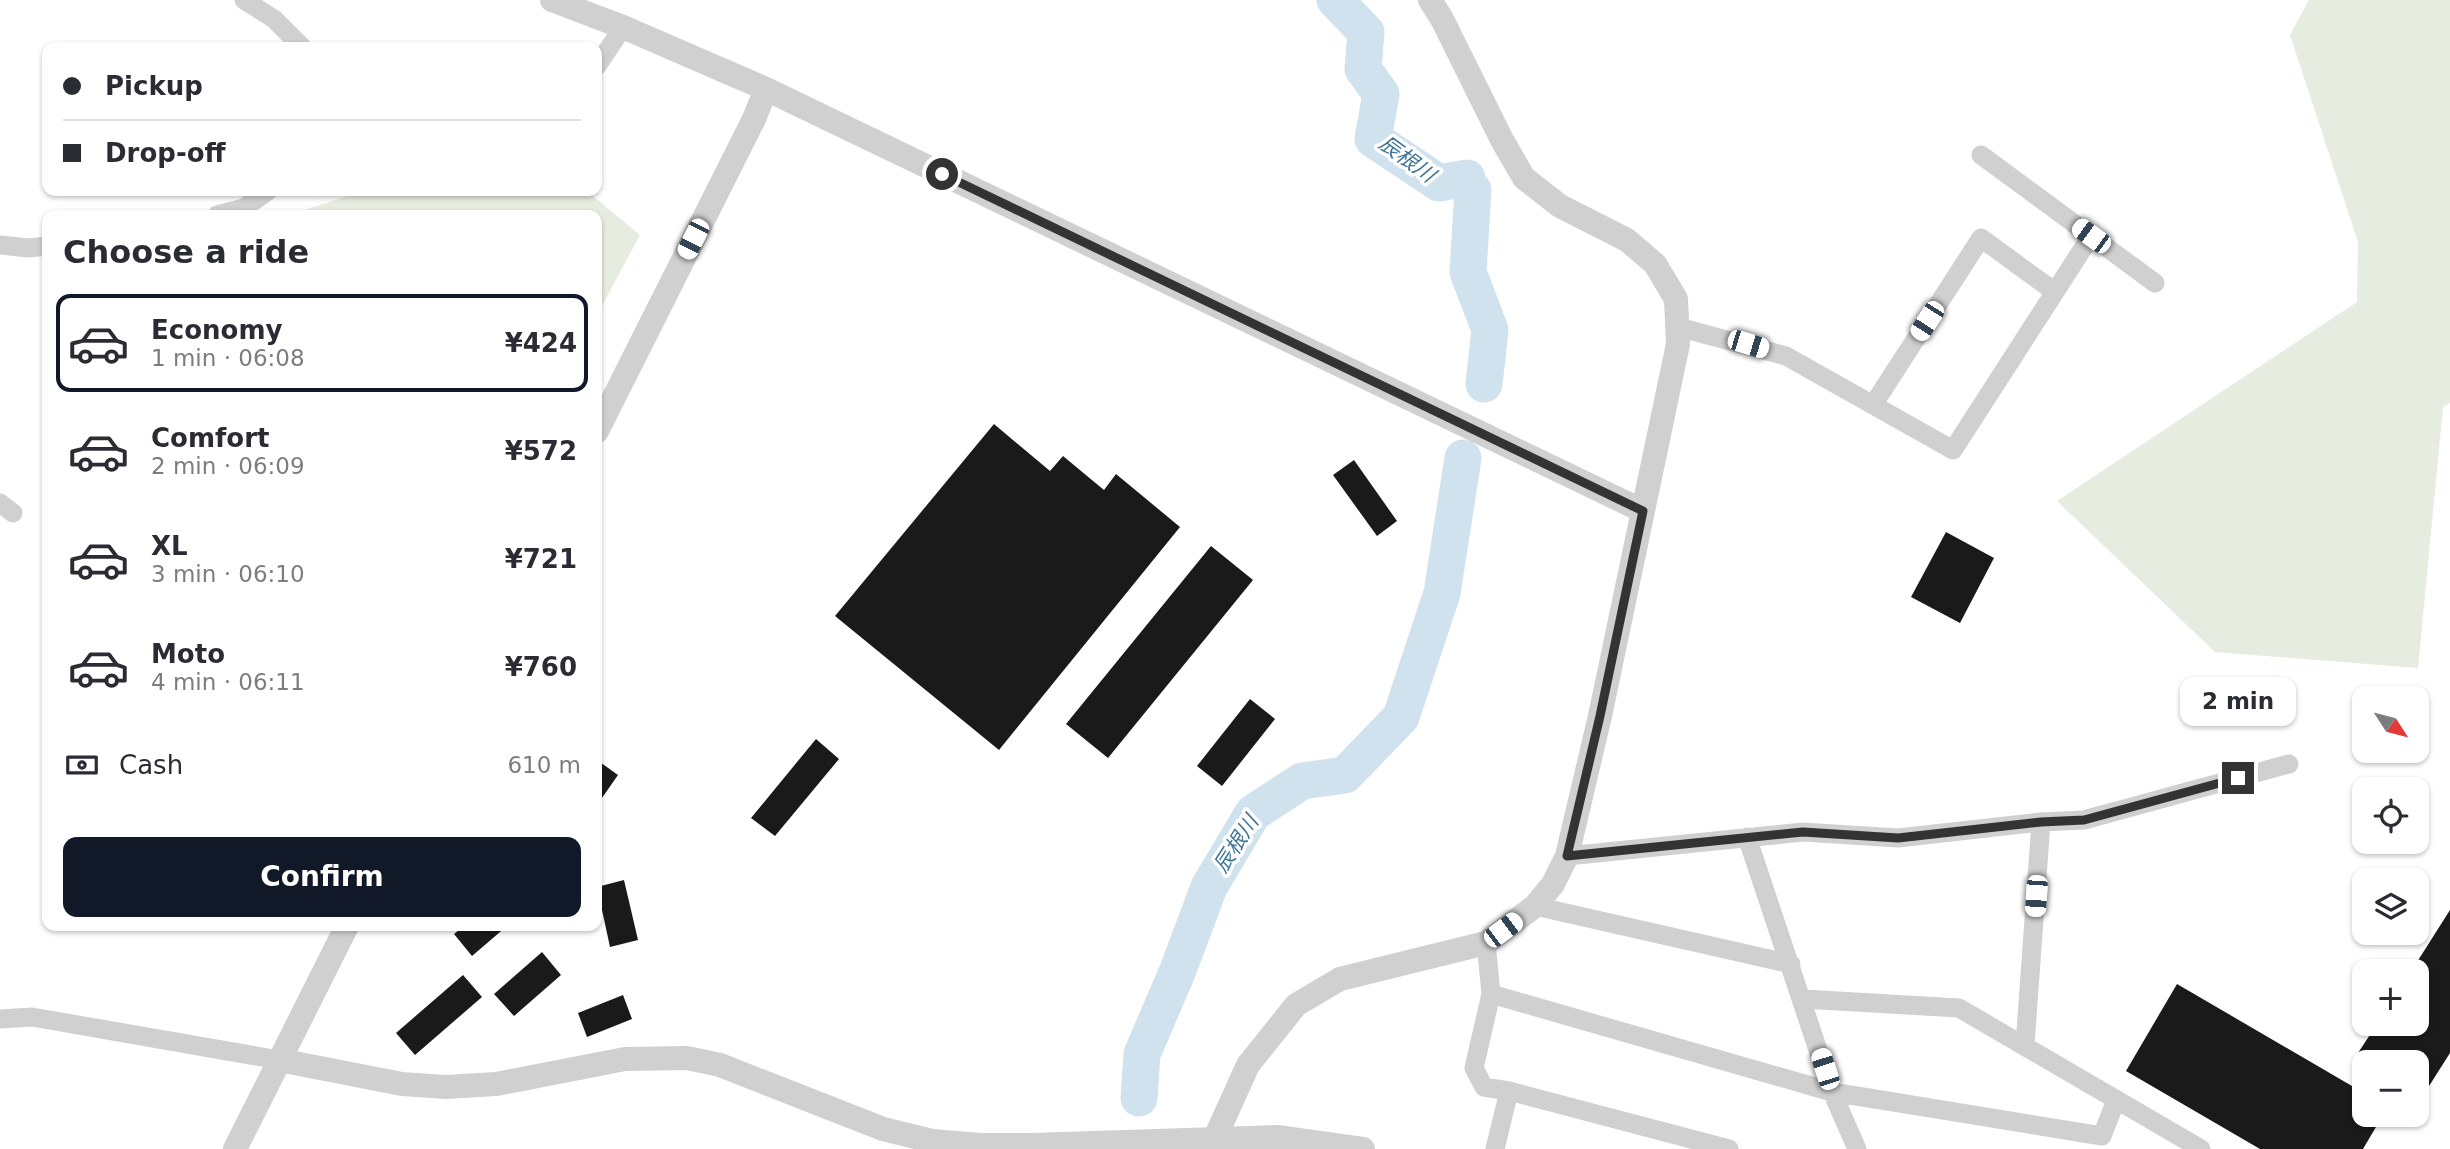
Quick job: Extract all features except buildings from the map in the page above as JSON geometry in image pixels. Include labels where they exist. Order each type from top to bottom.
[{"type":"street","points":[[244,0],[274,19],[297,42]]},
{"type":"street","points":[[552,0],[623,27],[766,89],[1643,511]]},
{"type":"street","points":[[1207,1143],[1248,1065],[1296,1005],[1340,979],[1486,943],[1535,906],[1553,884],[1567,856],[1600,716],[1678,344],[1676,299],[1655,264],[1627,240],[1560,206],[1524,178],[1430,0]]},
{"type":"street","points":[[602,58],[623,27]]},
{"type":"street","points":[[602,421],[754,119],[766,89]]},
{"type":"street","points":[[1981,155],[2155,283]]},
{"type":"street","points":[[236,210],[261,196]]},
{"type":"street","points":[[1678,327],[1786,356],[1953,450],[2091,236]]},
{"type":"street","points":[[1873,405],[1981,238],[2055,292]]},
{"type":"street","points":[[0,245],[42,247]]},
{"type":"street","points":[[1567,856],[1803,832],[1898,838],[2041,822],[2084,820],[2289,764]]},
{"type":"street","points":[[2025,1045],[2041,822]]},
{"type":"street","points":[[1747,837],[1832,1092],[1857,1149]]},
{"type":"street","points":[[1535,906],[1791,964]]},
{"type":"street","points":[[235,1149],[344,931]]},
{"type":"street","points":[[1486,943],[1491,994],[1474,1068],[1484,1087],[1509,1091],[1729,1149]]},
{"type":"street","points":[[1491,994],[1832,1092],[2102,1136],[2116,1101]]},
{"type":"street","points":[[1803,999],[1959,1008],[2202,1149]]},
{"type":"street","points":[[0,1018],[32,1017],[402,1084],[446,1087],[496,1084],[625,1059],[687,1058],[720,1065],[883,1129],[932,1141],[981,1145],[1207,1143],[1277,1137],[1363,1149]]},
{"type":"street","points":[[1495,1149],[1509,1091]]},
{"type":"shaded area","points":[[2309,0],[2450,0],[2450,403],[2443,407],[2418,668],[2215,652],[2057,501],[2357,302],[2358,242],[2290,35]]},
{"type":"shaded area","points":[[348,196],[593,196],[640,235],[602,306],[602,210],[304,210]]},
{"type":"waterway","name":"辰根川","points":[[1335,0],[1366,32],[1363,69],[1381,94],[1373,139],[1439,183],[1467,178]]},
{"type":"waterway","name":"辰根川","points":[[1473,190],[1468,272],[1490,330],[1484,384]]},
{"type":"waterway","name":"辰根川","points":[[1139,1098],[1142,1054],[1178,970],[1209,887],[1253,813],[1302,781],[1345,775],[1401,717],[1442,593],[1463,458]]},
{"type":"route","points":[[942,174],[1643,511],[1600,716],[1567,856],[1803,832],[1898,838],[2041,822],[2084,820],[2238,778]]}]
